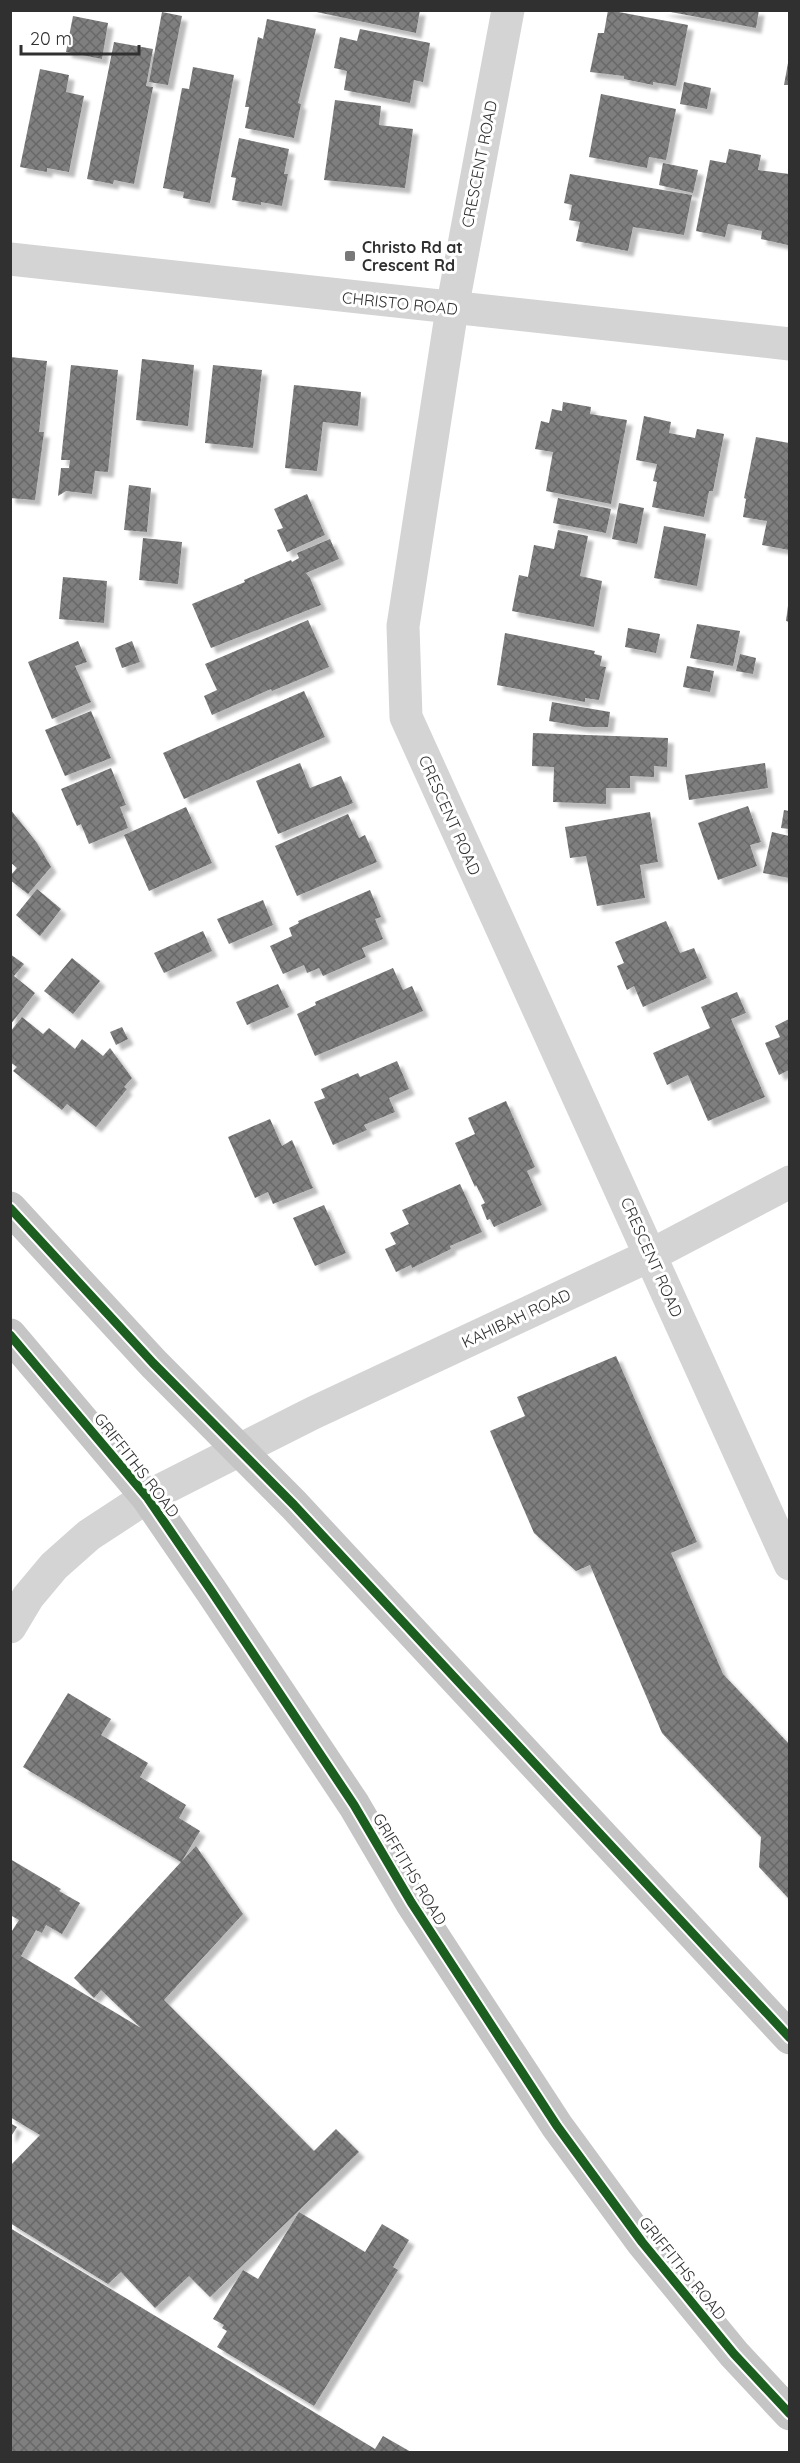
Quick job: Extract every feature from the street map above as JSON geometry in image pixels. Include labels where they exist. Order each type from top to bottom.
[{"type":"highway","points":[[10,1208],[153,1363],[240,1449],[789,2038]]},
{"type":"highway","name":"GRIFFITHS ROAD","points":[[10,1335],[147,1497],[311,1739],[354,1805],[411,1902],[557,2126],[642,2242],[734,2354],[789,2414]]},
{"type":"street","name":"CRESCENT ROAD","points":[[508,10],[452,309],[403,626],[406,717],[651,1254],[789,1564]]},
{"type":"street","name":"CHRISTO ROAD","points":[[10,259],[789,344]]},
{"type":"street","name":"KAHIBAH ROAD","points":[[10,1627],[19,1591],[54,1566],[89,1535],[147,1497],[240,1449],[651,1254],[789,1182]]},
{"type":"building","points":[[307,10],[420,10],[416,33]]},
{"type":"building","points":[[608,10],[688,25],[676,86],[653,82],[653,85],[624,79],[624,76],[590,72],[598,33],[604,33]]},
{"type":"building","points":[[660,10],[759,10],[756,28]]},
{"type":"building","points":[[162,12],[182,16],[168,85],[149,82]]},
{"type":"building","points":[[73,16],[108,23],[102,59],[66,52]]},
{"type":"building","points":[[267,19],[316,29],[298,103],[301,104],[294,138],[245,128],[249,107],[245,107],[258,37],[263,39]]},
{"type":"building","points":[[360,29],[430,43],[423,82],[414,80],[410,103],[344,90],[347,71],[334,68],[340,37],[357,41]]},
{"type":"building","points":[[114,42],[153,49],[146,86],[153,87],[134,184],[114,180],[113,184],[87,179]]},
{"type":"building","points":[[788,63],[789,85],[784,85]]},
{"type":"building","points":[[193,67],[234,75],[210,203],[183,198],[184,192],[163,188],[182,88],[189,89]]},
{"type":"building","points":[[40,69],[69,75],[66,92],[84,96],[69,172],[47,168],[47,172],[20,167]]},
{"type":"building","points":[[684,82],[711,88],[707,109],[680,104]]},
{"type":"building","points":[[601,94],[676,109],[666,160],[649,157],[647,168],[589,157]]},
{"type":"building","points":[[335,100],[381,106],[379,125],[413,129],[405,188],[324,180]]},
{"type":"building","points":[[239,138],[289,149],[284,174],[288,174],[282,206],[232,200],[236,178],[231,177]]},
{"type":"building","points":[[729,149],[761,155],[758,170],[789,174],[788,245],[761,239],[762,231],[728,224],[725,237],[696,231],[710,160],[726,163]]},
{"type":"building","points":[[663,163],[698,170],[693,193],[659,185]]},
{"type":"building","points":[[570,174],[692,195],[684,235],[633,227],[628,251],[576,241],[580,222],[569,220],[572,205],[564,203]]},
{"type":"building","points":[[10,357],[47,361],[39,432],[44,432],[35,500],[10,498]]},
{"type":"building","points":[[142,359],[194,365],[188,426],[136,420]]},
{"type":"building","points":[[71,365],[118,370],[108,472],[95,471],[92,494],[66,491],[58,496],[61,468],[69,468],[70,460],[61,460]]},
{"type":"building","points":[[213,365],[262,370],[253,448],[205,443]]},
{"type":"building","points":[[294,385],[361,392],[358,426],[323,422],[317,471],[285,468]]},
{"type":"building","points":[[563,402],[591,407],[590,414],[627,420],[611,504],[546,491],[553,452],[535,449],[541,421],[549,423],[552,409],[562,411]]},
{"type":"building","points":[[644,416],[671,422],[669,433],[695,438],[697,429],[724,434],[713,491],[709,491],[704,517],[652,507],[657,482],[653,481],[657,464],[636,460]]},
{"type":"building","points":[[756,437],[789,443],[789,550],[762,545],[767,521],[743,517],[746,499],[744,498]]},
{"type":"building","points":[[129,485],[151,488],[147,532],[124,530]]},
{"type":"building","points":[[307,494],[325,535],[287,552],[277,530],[283,528],[274,509]]},
{"type":"building","points":[[558,498],[611,509],[606,533],[553,523]]},
{"type":"building","points":[[619,503],[644,508],[637,544],[612,539]]},
{"type":"building","points":[[664,526],[706,534],[697,586],[654,578]]},
{"type":"building","points":[[558,530],[588,536],[580,576],[602,581],[594,627],[512,611],[519,575],[528,577],[534,545],[554,549]]},
{"type":"building","points":[[143,538],[182,542],[178,584],[139,580]]},
{"type":"building","points":[[330,539],[339,559],[306,573],[321,605],[211,648],[192,604],[291,560],[292,562],[299,558],[297,553]]},
{"type":"building","points":[[63,577],[107,581],[104,623],[59,619]]},
{"type":"building","points":[[789,606],[789,622],[786,621]]},
{"type":"building","points":[[308,620],[329,667],[212,715],[204,696],[217,690],[205,664]]},
{"type":"building","points":[[697,624],[740,631],[733,666],[690,658]]},
{"type":"building","points":[[628,628],[660,634],[656,653],[625,647]]},
{"type":"building","points":[[505,633],[595,651],[594,654],[602,656],[600,666],[606,667],[599,700],[585,698],[585,702],[497,685]]},
{"type":"building","points":[[78,641],[87,662],[75,666],[91,702],[52,719],[28,662]]},
{"type":"building","points":[[132,641],[140,662],[122,668],[115,648]]},
{"type":"building","points":[[740,654],[756,658],[753,674],[736,671]]},
{"type":"building","points":[[687,666],[714,671],[710,692],[683,687]]},
{"type":"building","points":[[304,691],[325,737],[184,799],[163,753]]},
{"type":"building","points":[[552,702],[610,712],[608,727],[585,727],[549,721]]},
{"type":"building","points":[[91,711],[111,758],[65,776],[45,730]]},
{"type":"building","points":[[533,733],[668,738],[667,767],[654,766],[654,777],[630,776],[630,788],[606,788],[606,804],[553,802],[554,767],[532,766]]},
{"type":"building","points":[[300,763],[310,788],[341,776],[353,803],[278,834],[256,781]]},
{"type":"building","points":[[765,763],[768,788],[689,800],[685,775]]},
{"type":"building","points":[[111,768],[126,805],[120,807],[128,828],[89,844],[81,824],[77,826],[61,789]]},
{"type":"building","points":[[748,806],[761,842],[750,845],[757,866],[718,880],[698,823]]},
{"type":"building","points":[[186,807],[212,863],[149,891],[124,835]]},
{"type":"building","points":[[10,809],[37,843],[51,867],[28,894],[10,880],[10,876],[17,868],[10,862]]},
{"type":"building","points":[[784,810],[789,811],[789,829],[781,828]]},
{"type":"building","points":[[650,812],[658,862],[640,865],[645,898],[597,906],[586,856],[570,858],[565,827]]},
{"type":"building","points":[[348,814],[359,838],[365,835],[377,862],[297,896],[275,846]]},
{"type":"building","points":[[772,832],[789,836],[789,878],[763,873]]},
{"type":"building","points":[[37,889],[61,909],[40,936],[16,915]]},
{"type":"building","points":[[370,890],[381,917],[375,919],[383,939],[362,948],[366,957],[323,976],[319,968],[307,973],[304,965],[283,974],[270,946],[292,936],[289,928],[299,923],[298,921]]},
{"type":"building","points":[[263,900],[273,925],[229,944],[217,919]]},
{"type":"building","points":[[666,921],[680,953],[694,948],[707,978],[643,1007],[634,986],[627,990],[617,966],[624,963],[615,942]]},
{"type":"building","points":[[203,931],[212,951],[164,973],[154,953]]},
{"type":"building","points":[[10,954],[24,964],[14,976],[35,993],[10,1025]]},
{"type":"building","points":[[72,958],[100,981],[73,1014],[44,991]]},
{"type":"building","points":[[393,968],[403,990],[412,986],[423,1011],[315,1056],[297,1014],[316,1005],[315,1002]]},
{"type":"building","points":[[278,984],[289,1007],[247,1025],[236,1002]]},
{"type":"building","points":[[737,992],[746,1013],[731,1019],[765,1097],[708,1121],[688,1075],[667,1085],[653,1053],[710,1028],[701,1007]]},
{"type":"building","points":[[22,1017],[43,1034],[49,1028],[75,1049],[82,1039],[103,1056],[110,1048],[132,1078],[124,1087],[127,1089],[96,1127],[67,1104],[62,1110],[13,1071],[17,1067],[10,1062],[10,1032]]},
{"type":"building","points":[[789,1019],[789,1070],[779,1075],[765,1043],[780,1037],[775,1026]]},
{"type":"building","points":[[122,1027],[128,1039],[116,1045],[110,1032]]},
{"type":"building","points":[[397,1061],[409,1089],[389,1098],[395,1112],[364,1125],[367,1130],[333,1145],[314,1102],[325,1098],[321,1089],[358,1073],[360,1077]]},
{"type":"building","points":[[506,1101],[535,1167],[527,1171],[542,1205],[494,1227],[490,1219],[487,1220],[481,1205],[485,1203],[455,1143],[475,1134],[468,1118]]},
{"type":"building","points":[[270,1119],[282,1146],[292,1140],[313,1188],[273,1204],[268,1192],[255,1198],[228,1137]]},
{"type":"building","points":[[460,1184],[482,1232],[450,1246],[451,1249],[412,1268],[411,1265],[396,1272],[385,1249],[396,1244],[390,1233],[409,1224],[402,1210]]},
{"type":"building","points":[[324,1205],[346,1253],[315,1266],[293,1218]]},
{"type":"building","points":[[616,1356],[697,1542],[671,1553],[723,1674],[789,1744],[789,1899],[759,1867],[761,1837],[662,1733],[590,1565],[576,1571],[534,1533],[490,1431],[525,1416],[517,1397]]},
{"type":"building","points":[[68,1693],[111,1719],[101,1735],[148,1763],[140,1777],[186,1805],[179,1818],[200,1831],[182,1861],[196,1846],[243,1914],[164,2000],[314,2151],[336,2129],[359,2152],[210,2297],[189,2276],[155,2308],[121,2272],[108,2284],[10,2223],[10,2166],[40,2135],[10,2117],[10,1934],[19,1920],[10,1915],[10,1859],[80,1903],[62,1934],[46,1925],[42,1933],[36,1930],[21,1956],[141,2028],[101,1990],[94,1998],[74,1978],[181,1862],[23,1767]]},
{"type":"building","points":[[10,2123],[17,2127],[10,2138]]},
{"type":"building","points":[[299,2212],[365,2252],[382,2224],[409,2240],[393,2267],[398,2270],[314,2406],[217,2347],[227,2331],[222,2328],[224,2325],[213,2319],[243,2270],[258,2279]]},
{"type":"building","points":[[10,2228],[375,2449],[383,2436],[411,2452],[10,2452]]},
{"type":"cycle path","points":[[10,1208],[153,1363],[294,1505],[790,2038]]},
{"type":"cycle path","points":[[10,1335],[147,1497],[354,1805],[411,1902],[557,2126],[642,2242],[734,2354],[790,2414]]},
{"type":"place","name":"Christo Rd at Crescent Rd","points":[[350,256]]}]
